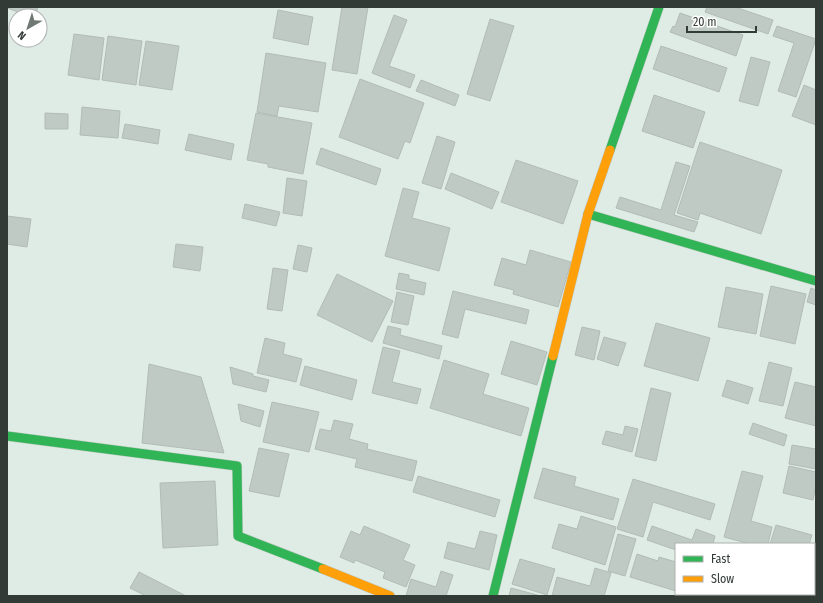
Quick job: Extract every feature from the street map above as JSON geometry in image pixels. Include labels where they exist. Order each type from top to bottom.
[{"type":"street","points":[[492,596],[588,214],[659,7]]},
{"type":"street","points":[[588,214],[816,281]]},
{"type":"street","points":[[7,436],[237,466],[238,536],[390,596]]},
{"type":"building","points":[[7,7],[38,7],[38,8]]},
{"type":"building","points":[[342,7],[368,7],[357,74],[332,70]]},
{"type":"building","points":[[707,7],[735,7],[773,20],[768,34],[705,12]]},
{"type":"building","points":[[278,10],[313,17],[308,45],[273,38]]},
{"type":"building","points":[[680,13],[743,35],[736,56],[670,32],[673,26],[675,27]]},
{"type":"building","points":[[394,15],[407,20],[389,66],[415,75],[410,88],[372,73]]},
{"type":"building","points":[[490,19],[514,26],[490,101],[467,94]]},
{"type":"building","points":[[777,26],[816,39],[796,97],[778,91],[794,43],[773,36]]},
{"type":"building","points":[[74,34],[104,38],[99,80],[68,75]]},
{"type":"building","points":[[108,36],[142,41],[136,85],[102,80]]},
{"type":"building","points":[[146,41],[179,46],[172,90],[139,85]]},
{"type":"building","points":[[661,46],[727,68],[719,92],[653,69]]},
{"type":"building","points":[[266,53],[326,63],[318,112],[279,106],[277,116],[257,112]]},
{"type":"building","points":[[751,57],[770,62],[758,106],[739,101]]},
{"type":"building","points":[[360,79],[424,103],[410,143],[405,141],[398,159],[339,137]]},
{"type":"building","points":[[421,80],[459,95],[455,106],[416,91]]},
{"type":"building","points":[[804,85],[816,90],[816,125],[792,116]]},
{"type":"building","points":[[654,95],[705,112],[693,148],[642,131]]},
{"type":"building","points":[[82,107],[120,111],[118,138],[80,135]]},
{"type":"building","points":[[45,113],[68,114],[68,129],[45,129]]},
{"type":"building","points":[[256,113],[312,123],[303,174],[268,167],[268,164],[247,160]]},
{"type":"building","points":[[125,124],[160,130],[158,144],[122,138]]},
{"type":"building","points":[[189,134],[234,144],[231,160],[185,150]]},
{"type":"building","points":[[437,136],[455,142],[441,189],[422,183]]},
{"type":"building","points":[[700,142],[782,170],[761,234],[700,213],[698,220],[677,213]]},
{"type":"building","points":[[321,148],[381,169],[376,185],[316,164]]},
{"type":"building","points":[[516,160],[578,181],[563,224],[501,202]]},
{"type":"building","points":[[676,162],[690,166],[674,215],[698,222],[694,232],[616,208],[620,197],[661,210]]},
{"type":"building","points":[[451,173],[499,192],[492,209],[445,189]]},
{"type":"building","points":[[287,178],[307,181],[302,216],[283,213]]},
{"type":"building","points":[[403,188],[419,192],[412,218],[450,228],[439,271],[385,256]]},
{"type":"building","points":[[245,204],[280,212],[276,226],[242,218]]},
{"type":"building","points":[[7,216],[31,219],[27,247],[7,244]]},
{"type":"building","points":[[176,244],[203,247],[200,271],[173,267]]},
{"type":"building","points":[[298,245],[312,248],[307,272],[293,269]]},
{"type":"building","points":[[530,250],[571,262],[558,307],[513,294],[514,290],[494,285],[502,258],[526,265]]},
{"type":"building","points":[[273,268],[288,270],[282,311],[267,309]]},
{"type":"building","points":[[399,273],[409,275],[409,279],[426,283],[424,295],[396,289]]},
{"type":"building","points":[[337,274],[393,301],[372,342],[317,315]]},
{"type":"building","points":[[771,286],[806,294],[795,344],[760,336]]},
{"type":"building","points":[[726,287],[763,294],[756,334],[718,327]]},
{"type":"building","points":[[811,288],[816,290],[816,305],[807,302]]},
{"type":"building","points":[[453,291],[529,310],[526,324],[465,309],[458,338],[442,334]]},
{"type":"building","points":[[397,292],[414,296],[408,325],[391,322]]},
{"type":"building","points":[[656,323],[710,338],[698,381],[644,366]]},
{"type":"building","points":[[388,326],[401,329],[400,335],[442,346],[439,359],[383,343]]},
{"type":"building","points":[[582,327],[600,331],[594,360],[575,355]]},
{"type":"building","points":[[604,337],[626,343],[618,366],[597,359]]},
{"type":"building","points":[[265,338],[285,343],[283,354],[302,359],[296,382],[257,373]]},
{"type":"building","points":[[511,341],[547,352],[537,385],[501,374]]},
{"type":"building","points":[[383,347],[400,351],[392,382],[421,389],[417,404],[372,393]]},
{"type":"building","points":[[444,360],[489,374],[483,394],[529,408],[521,436],[430,408]]},
{"type":"building","points":[[769,362],[792,368],[783,406],[759,401]]},
{"type":"building","points":[[149,364],[201,377],[224,453],[142,443]]},
{"type":"building","points":[[305,366],[357,380],[352,400],[300,385]]},
{"type":"building","points":[[230,367],[253,374],[253,376],[269,380],[266,392],[233,384]]},
{"type":"building","points":[[727,380],[753,388],[748,404],[722,396]]},
{"type":"building","points":[[795,382],[816,387],[816,426],[785,418]]},
{"type":"building","points":[[651,388],[671,393],[656,461],[635,456]]},
{"type":"building","points":[[272,402],[319,412],[309,452],[263,442]]},
{"type":"building","points":[[238,404],[264,411],[260,427],[241,421]]},
{"type":"building","points":[[334,420],[353,424],[349,439],[368,444],[367,449],[417,461],[412,481],[355,467],[357,459],[315,449],[320,429],[331,431]]},
{"type":"building","points":[[753,423],[787,435],[784,446],[749,434]]},
{"type":"building","points":[[625,426],[638,429],[632,452],[602,444],[606,431],[623,435]]},
{"type":"building","points":[[792,445],[816,449],[816,469],[789,464]]},
{"type":"building","points":[[259,448],[289,454],[279,497],[249,491]]},
{"type":"building","points":[[789,466],[816,472],[816,485],[813,500],[783,493]]},
{"type":"building","points":[[543,468],[576,477],[574,486],[619,499],[613,520],[534,498]]},
{"type":"building","points":[[742,471],[763,476],[751,521],[772,527],[768,543],[746,543],[724,537]]},
{"type":"building","points":[[418,476],[500,500],[495,517],[413,492]]},
{"type":"building","points":[[633,479],[715,504],[710,520],[653,502],[643,537],[617,529]]},
{"type":"building","points":[[215,481],[218,545],[163,548],[160,483]]},
{"type":"building","points":[[581,516],[616,527],[605,565],[552,548],[559,524],[577,529]]},
{"type":"building","points":[[776,525],[812,535],[809,543],[770,543]]},
{"type":"building","points":[[364,526],[410,545],[403,560],[415,565],[406,587],[383,578],[385,572],[355,560],[354,563],[340,557],[351,531],[360,535]]},
{"type":"building","points":[[652,526],[692,540],[696,529],[715,536],[713,543],[675,543],[675,550],[647,540]]},
{"type":"building","points":[[480,531],[497,535],[489,570],[444,558],[448,542],[475,549]]},
{"type":"building","points":[[618,534],[636,539],[625,576],[608,571]]},
{"type":"building","points":[[637,554],[658,561],[659,557],[675,562],[675,591],[630,577]]},
{"type":"building","points":[[520,559],[555,569],[547,595],[512,584]]},
{"type":"building","points":[[595,568],[611,573],[604,596],[552,596],[557,577],[590,586]]},
{"type":"building","points":[[441,571],[453,575],[446,596],[406,596],[411,579],[436,587]]},
{"type":"building","points":[[139,572],[186,596],[146,596],[130,588]]},
{"type":"building","points":[[511,588],[541,596],[509,596]]},
{"type":"traffic: fast","points":[[610,150],[659,7]]},
{"type":"traffic: fast","points":[[588,214],[816,281]]},
{"type":"traffic: fast","points":[[493,596],[553,356]]},
{"type":"traffic: fast","points":[[7,436],[237,466],[238,536],[323,569]]},
{"type":"traffic: slow","points":[[553,356],[588,214],[610,150]]},
{"type":"traffic: slow","points":[[323,569],[390,596]]}]
